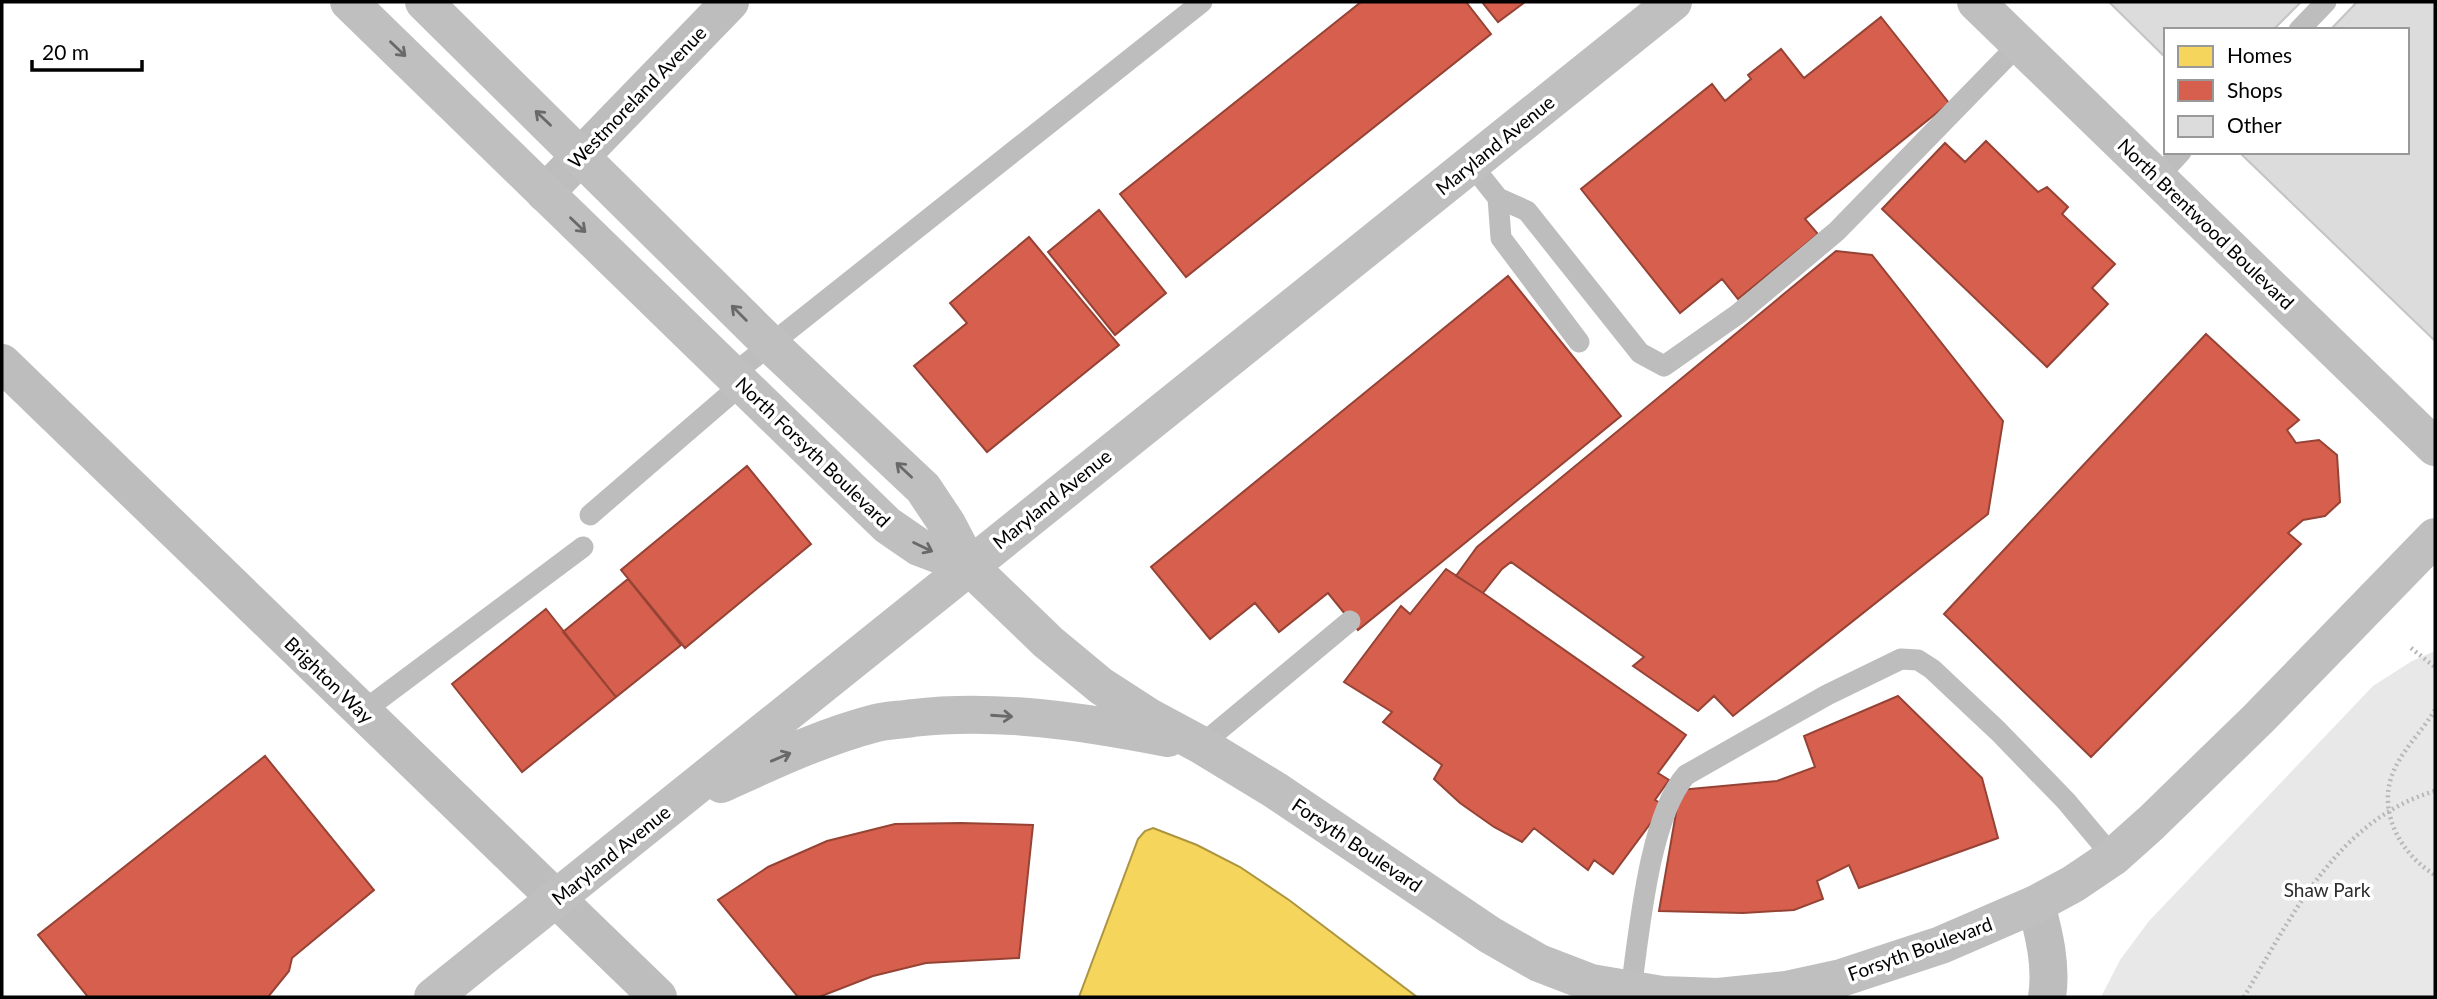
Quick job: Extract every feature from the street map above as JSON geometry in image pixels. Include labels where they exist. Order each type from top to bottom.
[{"type":"main road","name":"North Forsyth Boulevard","points":[[349,2],[887,525],[919,547],[969,566]]},
{"type":"main road","points":[[424,2],[771,345],[922,488],[947,524],[969,566]]},
{"type":"main road","name":"Maryland Avenue","points":[[433,997],[1673,2]]},
{"type":"main road","name":"North Brentwood Boulevard","points":[[1976,2],[2020,44],[2170,164],[2435,447]]},
{"type":"main road","name":"Forsyth Boulevard","points":[[969,566],[1048,642],[1101,686],[1321,820],[1490,935],[1529,957],[1591,983],[1662,995],[1718,997],[1786,990],[1841,978],[1941,945],[2036,904],[2073,884],[2113,857],[2239,738],[2435,537]]},
{"type":"main road","points":[[674,804],[829,737],[879,722],[937,715],[997,715],[1079,724],[1201,745]]},
{"type":"street","name":"Westmoreland Avenue","points":[[545,193],[730,2]]},
{"type":"street","name":"Brighton Way","points":[[2,363],[658,997]]},
{"type":"street","points":[[2036,904],[2047,957],[2047,997]]},
{"type":"lane","points":[[590,515],[771,345],[1202,2]]},
{"type":"lane","points":[[2302,28],[2326,2]]},
{"type":"lane","points":[[1471,164],[1499,198],[1527,211],[1640,353],[1664,366],[1738,314],[1837,231],[2020,44]]},
{"type":"lane","points":[[1499,198],[1501,238],[1579,342]]},
{"type":"lane","points":[[362,712],[583,547]]},
{"type":"lane","points":[[1201,745],[1350,621]]},
{"type":"lane","points":[[1631,990],[1645,898],[1661,822],[1678,784],[1686,775],[1827,695],[1901,659],[1918,660],[1932,669],[1998,731],[2066,801],[2113,857]]},
{"type":"path","points":[[2411,648],[2435,667]]},
{"type":"path","points":[[2435,710],[2394,769],[2387,793],[2389,811],[2402,844],[2415,861],[2435,875],[2435,883]]},
{"type":"path","points":[[2244,997],[2317,878],[2359,833],[2389,811],[2434,791]]},
{"type":"green space","name":"Shaw Park","points":[[2435,651],[2435,997],[2101,997],[2120,960],[2149,921],[2373,686],[2412,661]]},
{"type":"building: Homes","points":[[1153,828],[1197,845],[1240,867],[1289,900],[1417,997],[1079,997],[1138,839],[1145,831]]},
{"type":"building: Shops","points":[[1361,2],[1466,2],[1491,34],[1186,277],[1120,194]]},
{"type":"building: Shops","points":[[1482,2],[1525,2],[1498,22]]},
{"type":"building: Shops","points":[[1881,17],[1949,103],[1805,219],[1818,234],[1738,299],[1722,279],[1680,313],[1581,189],[1712,84],[1725,101],[1751,79],[1748,75],[1781,49],[1804,78]]},
{"type":"building: Shops","points":[[1986,141],[2038,192],[2047,187],[2068,207],[2062,214],[2115,264],[2092,288],[2108,304],[2047,367],[1882,209],[1945,143],[1965,162]]},
{"type":"building: Shops","points":[[1099,210],[1166,293],[1115,335],[1048,252]]},
{"type":"building: Shops","points":[[1029,237],[1119,345],[987,452],[914,366],[967,323],[950,303]]},
{"type":"building: Shops","points":[[1836,251],[1872,255],[2003,421],[1988,514],[1733,716],[1714,696],[1698,711],[1633,666],[1644,657],[1511,562],[1483,593],[1456,576],[1477,547]]},
{"type":"building: Shops","points":[[1508,276],[1621,416],[1358,630],[1328,593],[1279,632],[1255,603],[1210,639],[1151,567]]},
{"type":"building: Shops","points":[[2206,334],[2299,420],[2287,430],[2296,443],[2319,440],[2337,455],[2340,502],[2325,516],[2303,520],[2288,533],[2301,544],[2091,757],[1944,614]]},
{"type":"building: Shops","points":[[747,466],[811,544],[685,648],[621,570]]},
{"type":"building: Shops","points":[[1446,569],[1686,735],[1658,773],[1669,780],[1655,800],[1664,805],[1613,874],[1594,860],[1588,870],[1534,828],[1522,842],[1494,827],[1460,803],[1434,779],[1442,765],[1383,722],[1392,712],[1344,682],[1401,606],[1410,614]]},
{"type":"building: Shops","points":[[628,579],[681,645],[616,697],[563,632]]},
{"type":"building: Shops","points":[[546,609],[616,697],[522,772],[452,684]]},
{"type":"building: Shops","points":[[1898,696],[1982,778],[1998,838],[1859,888],[1849,865],[1817,881],[1823,899],[1794,910],[1743,913],[1659,911],[1680,790],[1777,781],[1815,767],[1804,736]]},
{"type":"building: Shops","points":[[265,756],[374,890],[292,958],[289,971],[268,997],[88,997],[38,935]]},
{"type":"building: Shops","points":[[895,824],[1033,825],[1019,958],[926,963],[873,976],[819,997],[798,997],[718,900],[768,867],[827,841]]},
{"type":"building: Other","points":[[2109,2],[2301,2],[2275,28],[2164,28],[2164,56]]},
{"type":"building: Other","points":[[2357,2],[2435,2],[2435,341],[2241,154],[2409,154],[2409,28],[2332,28]]}]
